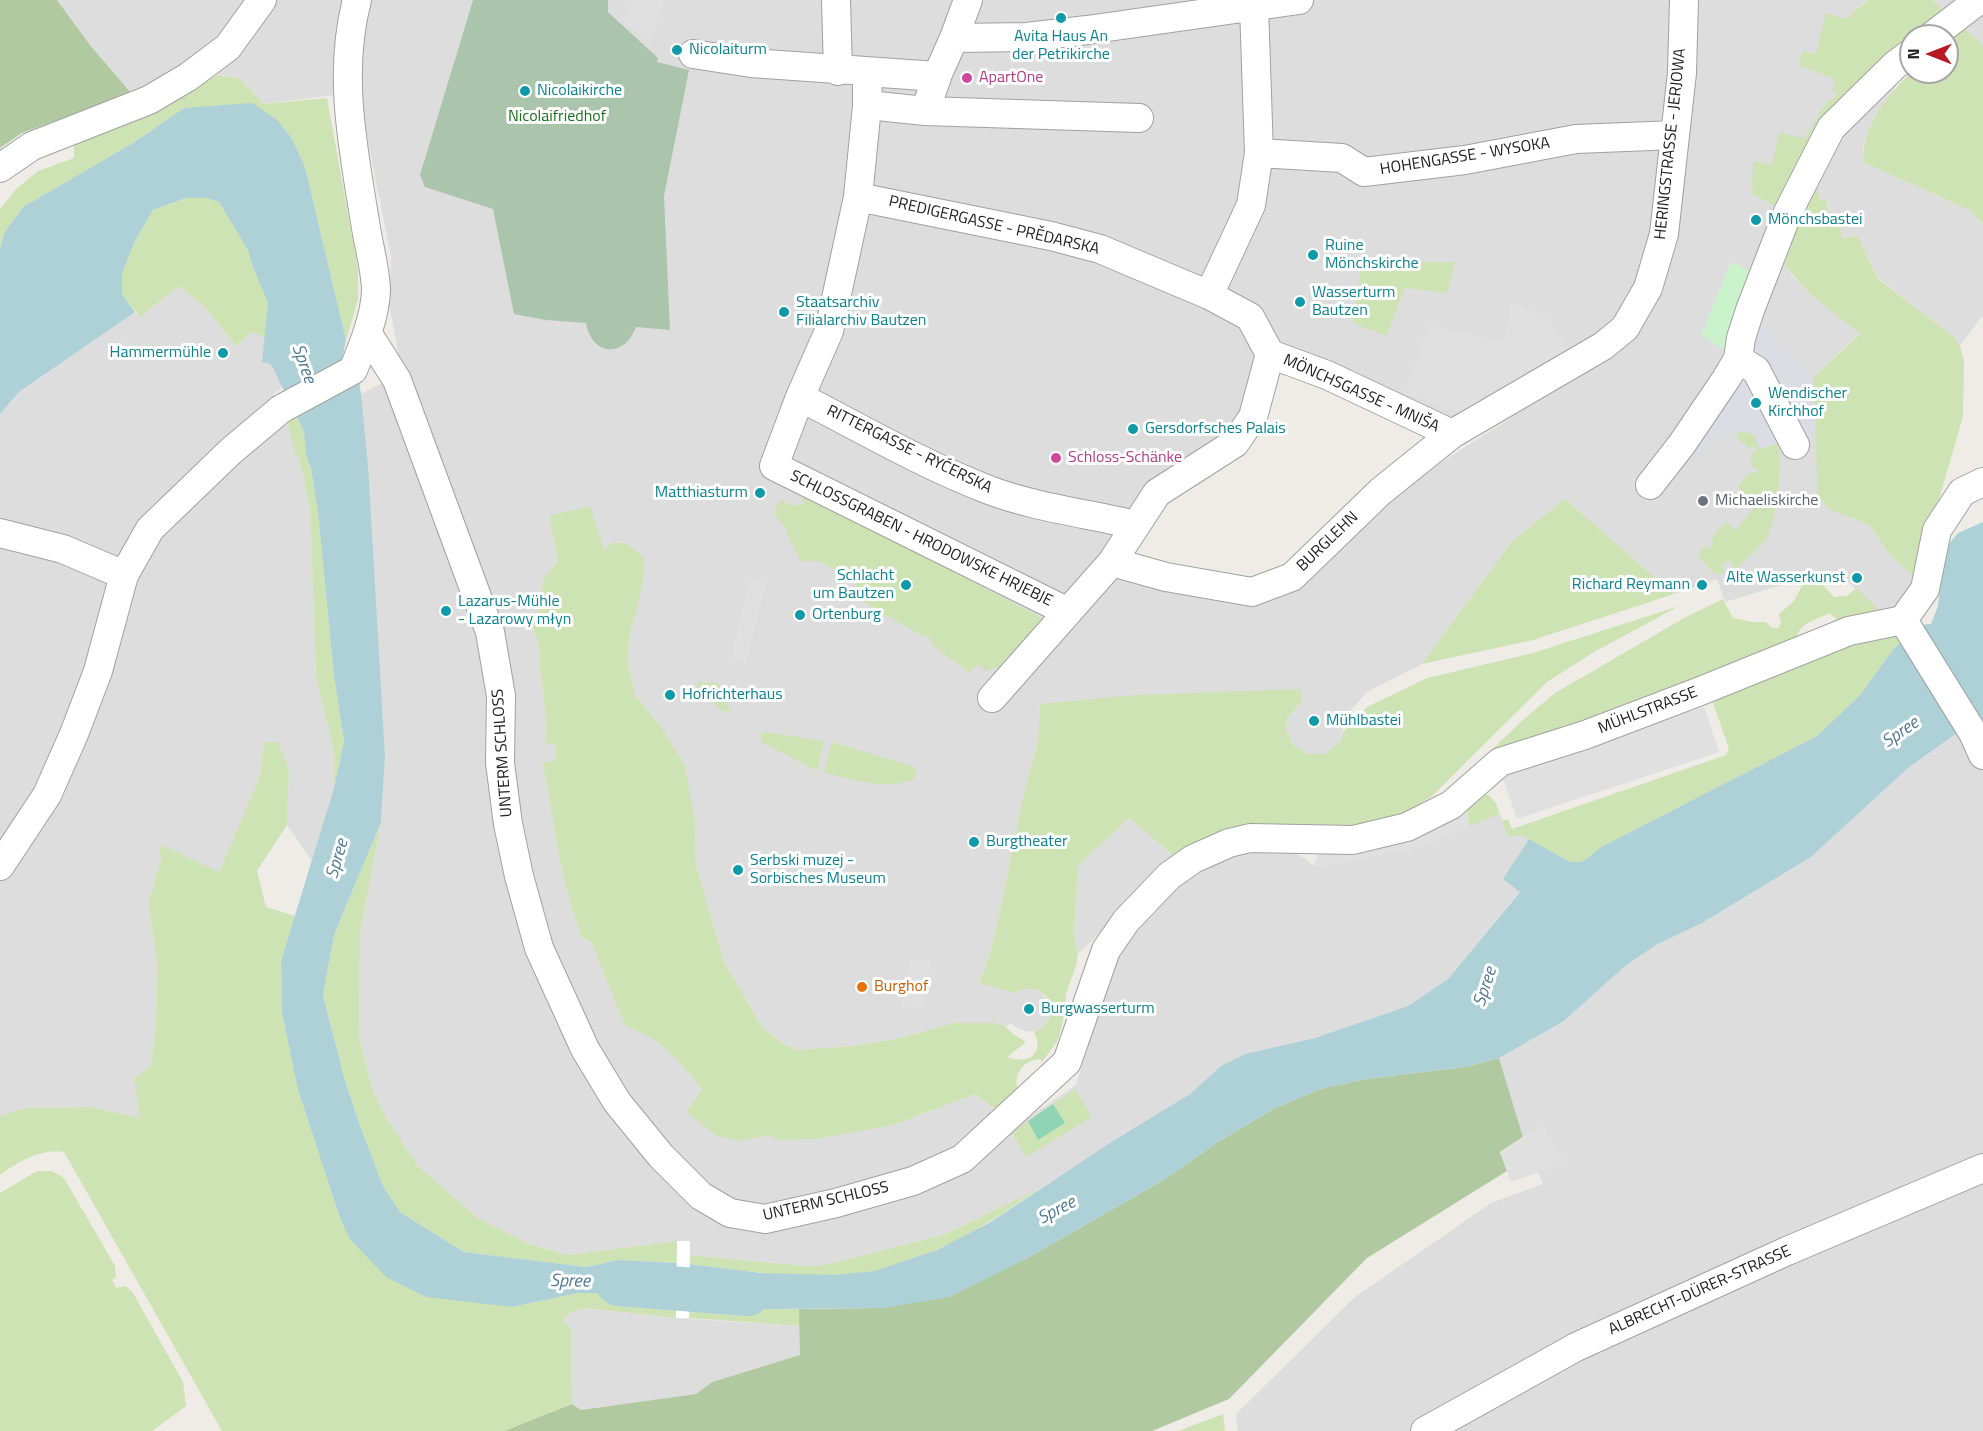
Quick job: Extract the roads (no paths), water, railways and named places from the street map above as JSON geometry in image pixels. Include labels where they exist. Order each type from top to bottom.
[{"type":"street","points":[[0,168],[32,146],[149,100],[188,77],[228,47],[262,0]]},
{"type":"street","points":[[0,866],[47,795],[74,735],[98,671],[124,575],[150,529],[231,452],[281,410],[353,370],[368,334],[376,291],[349,120],[347,67],[351,22],[357,0]]},
{"type":"street","points":[[836,0],[838,71]]},
{"type":"street","points":[[693,54],[751,63],[838,71],[937,76],[968,0]]},
{"type":"street","points":[[954,38],[1027,37],[1299,0]]},
{"type":"street","name":"HERINGSTRASSE - JERJOWA","points":[[1452,434],[1603,346],[1625,328],[1648,288],[1664,234],[1682,73],[1684,0]]},
{"type":"street","points":[[1948,24],[1979,0]]},
{"type":"street","points":[[1209,295],[1251,205],[1259,153],[1254,7]]},
{"type":"street","points":[[1650,485],[1682,444],[1738,358],[1750,310],[1788,212],[1831,128],[1899,62]]},
{"type":"street","points":[[800,397],[829,331],[858,197],[867,106],[867,72]]},
{"type":"street","points":[[925,111],[1139,118]]},
{"type":"street","name":"HOHENGASSE - WYSOKA","points":[[1259,153],[1342,158],[1364,172],[1465,160],[1575,139],[1675,135]]},
{"type":"street","name":"PREDIGERGASSE - PRĚDARSKA","points":[[858,197],[1051,236],[1100,249],[1209,295],[1250,317],[1270,354]]},
{"type":"street","name":"UNTERM SCHLOSS","points":[[368,334],[397,380],[490,632],[501,696],[500,763],[508,824],[519,876],[539,948],[585,1049],[617,1102],[661,1156],[701,1196],[730,1213],[765,1219],[836,1203],[913,1182],[962,1159],[1067,1062],[1106,950],[1126,921],[1169,876],[1193,859],[1229,843],[1250,838],[1353,840],[1407,827]]},
{"type":"street","points":[[994,695],[1112,562],[1157,493],[1235,443],[1253,417],[1270,354]]},
{"type":"street","name":"MÖNCHSGASSE - MNIŠA","points":[[1270,354],[1327,375],[1452,434]]},
{"type":"street","points":[[1738,358],[1756,370],[1795,445]]},
{"type":"street","name":"SCHLOSSGRABEN - HRODOWSKE HRJEBJE","points":[[800,397],[774,466],[1068,612]]},
{"type":"street","name":"RITTERGASSE - RYĆERSKA","points":[[800,397],[933,465],[990,491],[1136,525]]},
{"type":"street","name":"BURGLEHN","points":[[1112,562],[1166,577],[1252,592],[1292,577],[1381,491],[1452,434]]},
{"type":"street","points":[[1979,742],[1906,626],[1925,589],[1937,530],[1962,492],[1983,482]]},
{"type":"street","points":[[0,533],[63,549],[124,575]]},
{"type":"street","name":"MÜHLSTRASSE","points":[[1407,827],[1451,805],[1500,762],[1585,735],[1689,696],[1849,631],[1906,626]]},
{"type":"street","name":"ALBRECHT-DÜRER-STRASSE","points":[[1425,1431],[1576,1347],[1787,1251],[1983,1168]]},
{"type":"water","points":[[252,103],[276,119],[291,137],[305,167],[346,340],[343,354],[359,380],[361,394],[368,465],[385,756],[381,822],[334,935],[323,995],[345,1081],[362,1131],[383,1186],[400,1212],[464,1252],[586,1267],[619,1260],[677,1263],[676,1302],[615,1293],[579,1293],[512,1307],[426,1297],[386,1277],[350,1239],[340,1218],[298,1090],[282,1013],[281,961],[334,788],[344,741],[334,676],[318,512],[311,469],[306,455],[304,432],[273,368],[270,364],[262,362],[268,303],[248,250],[219,202],[206,198],[186,198],[153,210],[135,241],[122,273],[122,294],[135,312],[19,392],[0,414],[0,249],[4,233],[23,207],[133,143],[184,108]]},
{"type":"water","points":[[1983,522],[1983,721],[1980,717],[1908,768],[1811,857],[1702,923],[1656,945],[1625,966],[1564,1021],[1499,1058],[1465,1067],[1365,1079],[1320,1089],[1275,1108],[1219,1141],[1165,1179],[1024,1260],[949,1297],[883,1308],[768,1309],[689,1306],[689,1264],[761,1273],[833,1275],[875,1271],[937,1250],[989,1223],[1110,1143],[1190,1094],[1221,1066],[1245,1054],[1315,1038],[1408,1006],[1448,979],[1520,892],[1503,879],[1529,839],[1570,862],[1582,862],[1601,847],[1817,736],[1861,694],[1894,648],[1920,625],[1931,624],[1938,606],[1942,566],[1948,545],[1958,533]]},
{"type":"waterway","name":"Spree","points":[[618,1284],[748,1294]]},
{"type":"place","name":"Avita Haus An der Petrikirche","points":[[1061,18]]},
{"type":"place","name":"Nicolaiturm","points":[[677,50]]},
{"type":"place","name":"ApartOne","points":[[967,78]]},
{"type":"place","name":"Nicolaikirche","points":[[525,91]]},
{"type":"place","name":"Mönchsbastei","points":[[1756,220]]},
{"type":"place","name":"Ruine Mönchskirche","points":[[1313,255]]},
{"type":"place","name":"Wasserturm Bautzen","points":[[1300,302]]},
{"type":"place","name":"Staatsarchiv Filialarchiv Bautzen","points":[[784,312]]},
{"type":"place","name":"Hammermühle","points":[[223,353]]},
{"type":"place","name":"Wendischer Kirchhof","points":[[1756,403]]},
{"type":"place","name":"Gersdorfsches Palais","points":[[1133,429]]},
{"type":"place","name":"Schloss-Schänke","points":[[1056,458]]},
{"type":"place","name":"Matthiasturm","points":[[760,493]]},
{"type":"place","name":"Michaeliskirche","points":[[1703,501]]},
{"type":"place","name":"Alte Wasserkunst","points":[[1857,578]]},
{"type":"place","name":"Schlacht um Bautzen","points":[[906,585]]},
{"type":"place","name":"Richard Reymann","points":[[1702,585]]},
{"type":"place","name":"Lazarus-Mühle - Lazarowy młyn","points":[[446,611]]},
{"type":"place","name":"Ortenburg","points":[[800,615]]},
{"type":"place","name":"Hofrichterhaus","points":[[670,695]]},
{"type":"place","name":"Mühlbastei","points":[[1314,721]]},
{"type":"place","name":"Burgtheater","points":[[974,842]]},
{"type":"place","name":"Serbski muzej - Sorbisches Museum","points":[[738,870]]},
{"type":"place","name":"Burghof","points":[[862,987]]},
{"type":"place","name":"Burgwasserturm","points":[[1029,1009]]},
{"type":"park label","name":"Nicolaifriedhof","points":[[557,117]]}]
